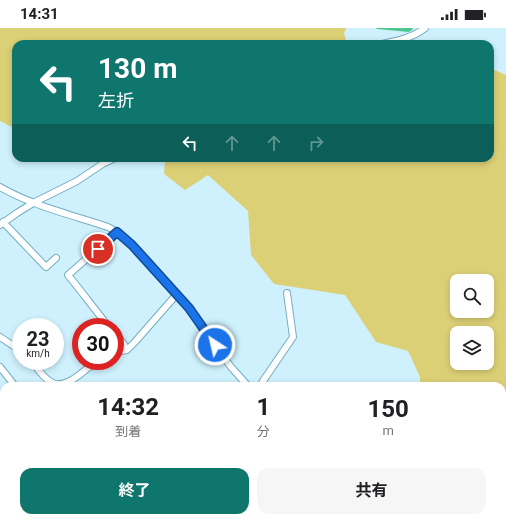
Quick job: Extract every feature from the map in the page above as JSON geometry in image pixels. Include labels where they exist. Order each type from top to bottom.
[{"type":"street","points":[[399,40],[408,38],[425,28]]},
{"type":"street","points":[[56,258],[46,267],[1,223],[33,203],[77,181],[106,162]]},
{"type":"street","points":[[0,188],[33,203],[108,227],[117,232],[132,245],[189,308],[231,367],[244,382]]},
{"type":"street","points":[[102,318],[68,275],[117,232]]},
{"type":"street","points":[[263,382],[293,337],[287,293]]},
{"type":"street","points":[[124,350],[127,350],[134,343],[177,294]]},
{"type":"street","points":[[0,337],[12,345]]},
{"type":"street","points":[[124,345],[127,350]]},
{"type":"street","points":[[0,367],[12,382]]},
{"type":"street","points":[[39,370],[44,377],[51,382]]},
{"type":"street","points":[[67,382],[85,370]]},
{"type":"shaded area","points":[[0,28],[346,28],[344,33],[346,40],[12,40],[12,127],[0,121]]},
{"type":"shaded area","points":[[376,28],[412,28],[413,29],[409,32]]},
{"type":"shaded area","points":[[494,70],[506,75],[506,382],[420,382],[420,377],[408,351],[376,342],[345,295],[274,284],[251,255],[248,211],[208,175],[185,190],[164,174],[165,162],[494,162]]},
{"type":"route","points":[[98,249],[117,232],[132,245],[189,308],[215,345]]}]
